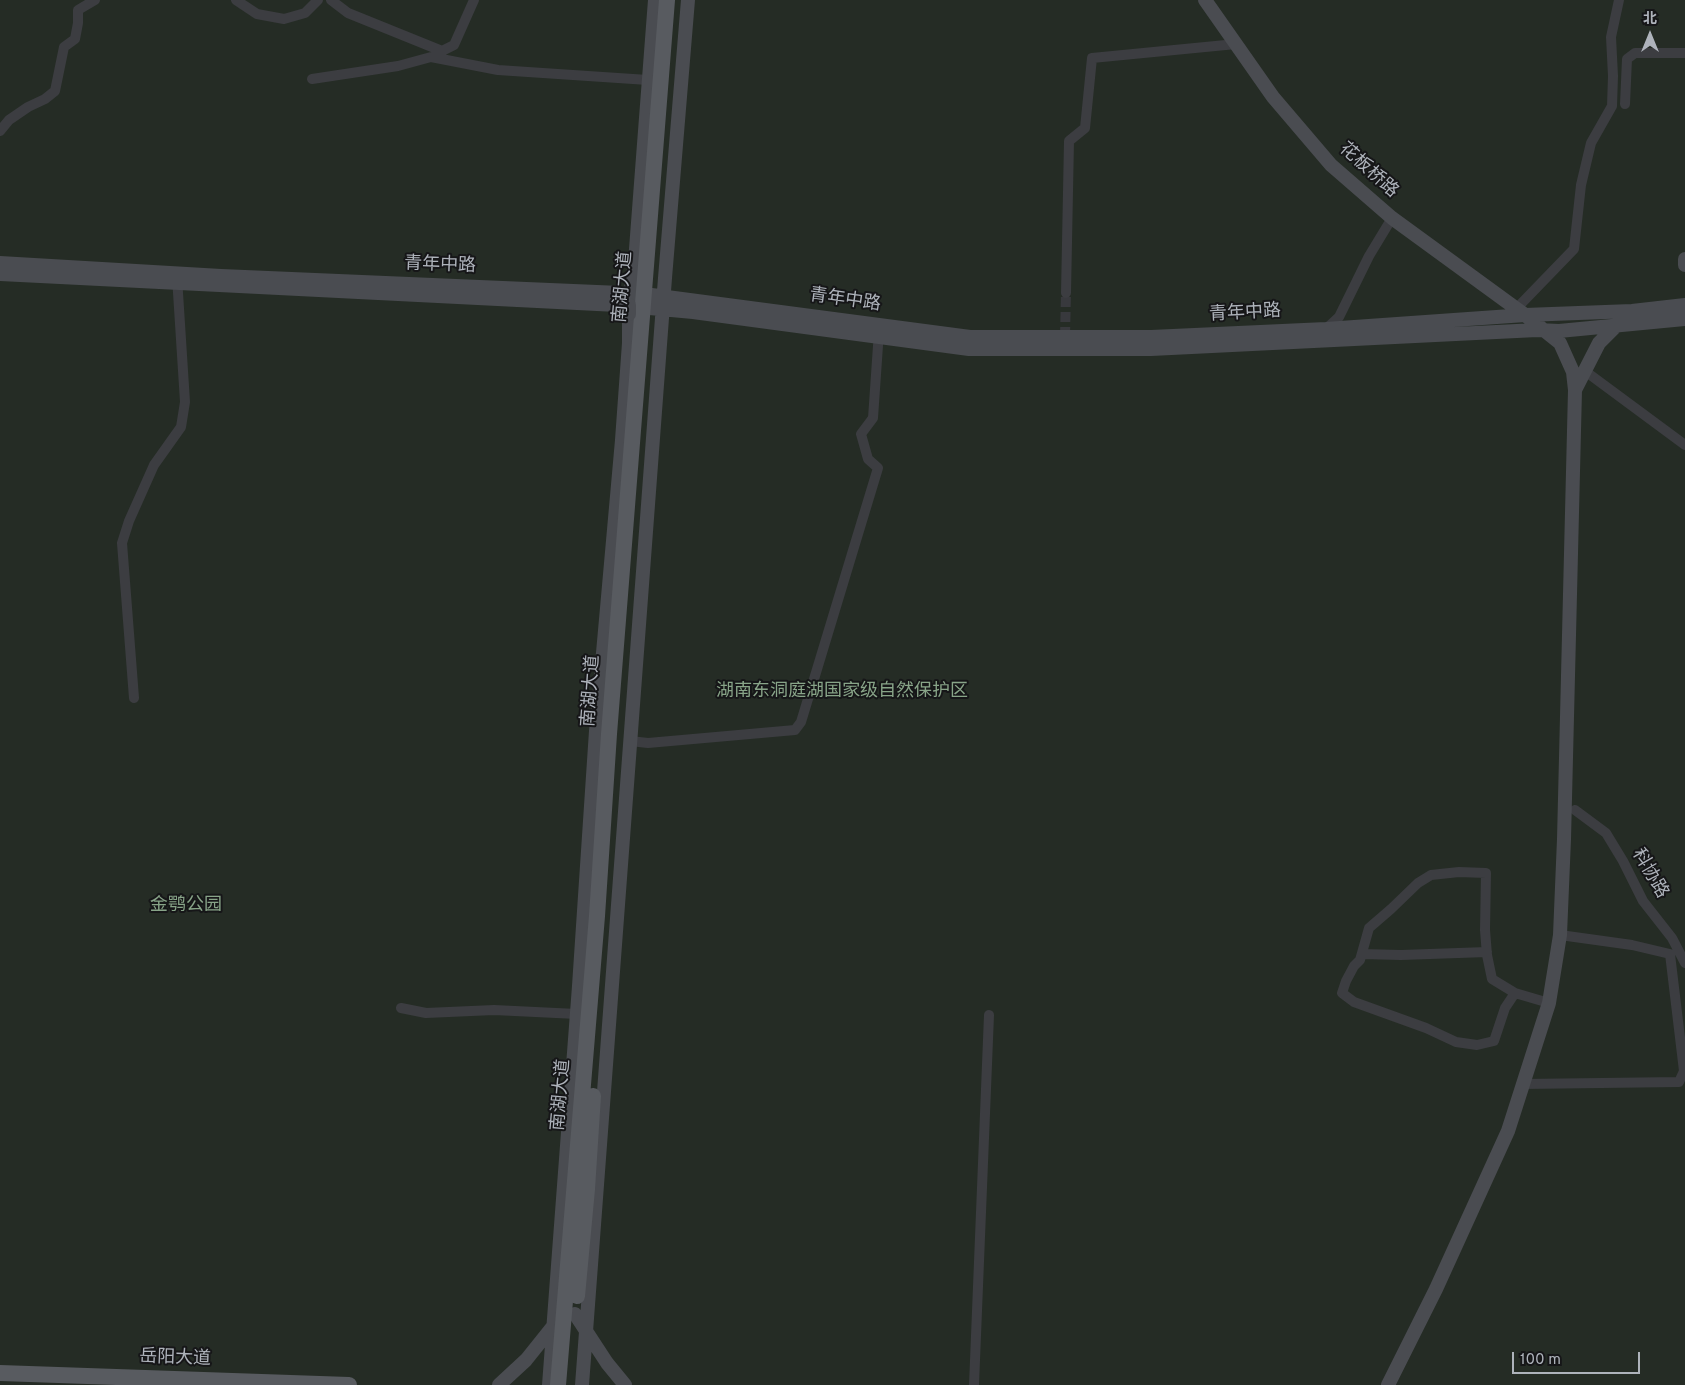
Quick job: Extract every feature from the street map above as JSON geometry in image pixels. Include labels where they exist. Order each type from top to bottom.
[{"type":"main road","points":[[549,1385],[596,731],[629,343],[645,302],[635,262],[655,0]]},
{"type":"main road","name":"南湖大道","points":[[568,1385],[570,1312],[609,734],[645,302],[667,0]]},
{"type":"main road","name":"南湖大道","points":[[645,302],[676,0]]},
{"type":"main road","points":[[582,1385],[630,741],[645,302],[688,0]]},
{"type":"main road","name":"花板桥路","points":[[1205,0],[1273,97],[1331,165],[1392,218],[1521,312],[1560,343],[1573,372],[1575,390]]},
{"type":"main road","points":[[1685,260],[1685,265]]},
{"type":"main road","name":"青年中路","points":[[0,263],[177,278]]},
{"type":"main road","name":"青年中路","points":[[0,274],[177,278],[645,302],[879,331],[970,337],[1151,337],[1326,329],[1521,312],[1632,311],[1685,305]]},
{"type":"main road","name":"青年中路","points":[[879,331],[969,349],[1151,349],[1546,331],[1559,332],[1685,319]]},
{"type":"main road","points":[[1388,1385],[1436,1289],[1508,1131],[1549,1003],[1560,935],[1568,726],[1575,390],[1599,343],[1616,327]]},
{"type":"main road","points":[[499,1385],[526,1360],[553,1325],[570,1312],[625,1385]]},
{"type":"main road","name":"南湖大道","points":[[558,1385],[570,1312]]},
{"type":"main road","name":"岳阳大道","points":[[0,1373],[349,1385]]},
{"type":"street","points":[[0,131],[9,120],[28,107],[45,99],[54,91],[64,47],[75,39],[78,10],[94,0]]},
{"type":"street","points":[[236,0],[257,14],[284,19],[305,13],[318,0]]},
{"type":"street","points":[[331,0],[348,13],[442,51],[454,45],[471,1]]},
{"type":"street","points":[[1521,312],[1574,248],[1581,184],[1591,143],[1612,106],[1611,37],[1619,0]]},
{"type":"street","points":[[1066,293],[1069,141],[1085,128],[1092,58],[1236,44]]},
{"type":"street","points":[[1625,104],[1627,59],[1635,53],[1685,53]]},
{"type":"street","points":[[312,78],[398,66],[431,57],[498,70],[648,80]]},
{"type":"street","points":[[1326,329],[1339,318],[1369,256],[1392,218]]},
{"type":"street","points":[[134,698],[122,543],[128,521],[154,465],[182,427],[186,402],[177,278]]},
{"type":"street","points":[[630,741],[648,744],[795,730],[798,726],[878,468],[868,459],[861,434],[873,418],[879,331]]},
{"type":"street","points":[[1585,371],[1685,445]]},
{"type":"street","name":"科协路","points":[[1575,810],[1606,833],[1624,862],[1643,900],[1672,938],[1685,963]]},
{"type":"street","points":[[1515,993],[1505,1008],[1494,1042],[1477,1045],[1456,1042],[1426,1028],[1354,1002],[1342,993],[1346,981],[1362,954],[1369,928],[1418,883],[1431,875],[1459,872],[1486,873],[1486,952],[1492,979],[1515,993],[1549,1003]]},
{"type":"street","points":[[1523,1084],[1679,1082],[1684,1072],[1670,954],[1632,945],[1560,935]]},
{"type":"street","points":[[1362,954],[1401,955],[1486,952]]},
{"type":"street","points":[[401,1008],[426,1013],[494,1010],[577,1014]]},
{"type":"street","points":[[974,1385],[988,1014]]},
{"type":"green space","name":"湖南东洞庭湖国家级自然保护区","points":[[0,0],[1685,0],[1685,1385],[0,1385]]},
{"type":"tunnel","points":[[1065,337],[1066,293]]},
{"type":"park label","name":"金鹗公园","points":[[186,906]]}]
